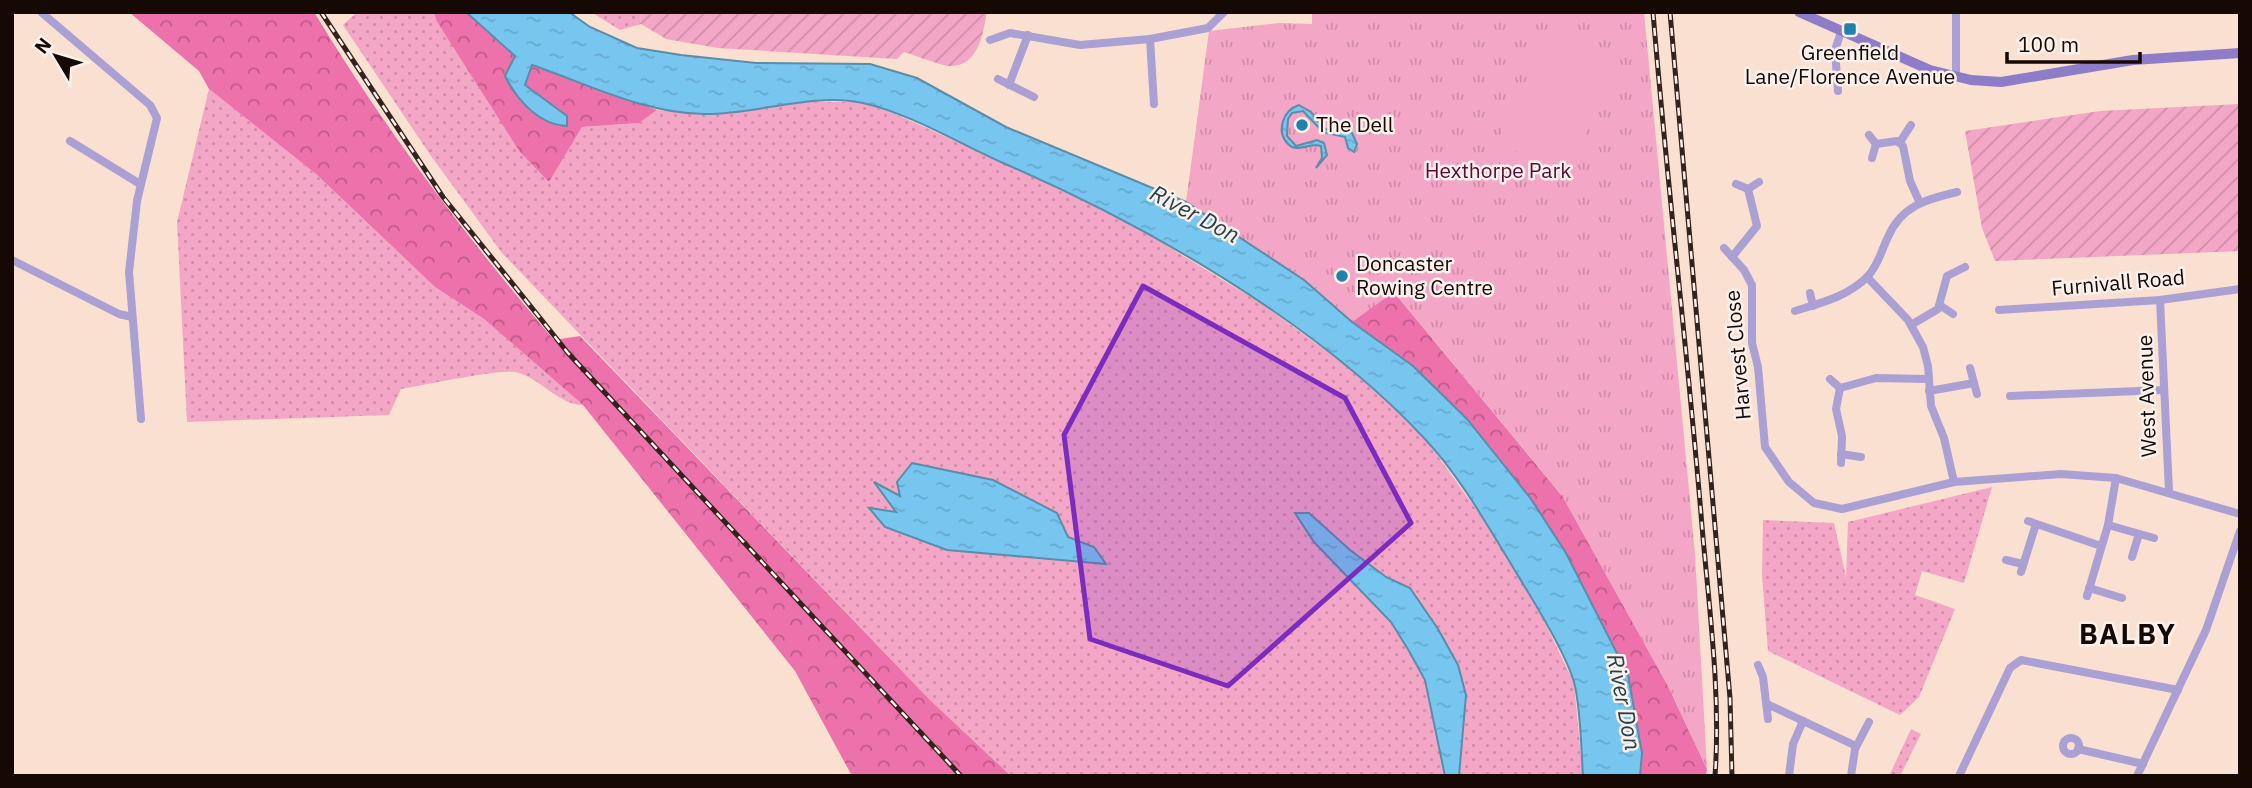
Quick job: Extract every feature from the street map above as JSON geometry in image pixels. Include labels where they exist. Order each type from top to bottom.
[{"type":"street","points":[[41,12],[155,111],[157,118],[140,184],[129,272],[141,419]]},
{"type":"street","points":[[990,40],[1002,34],[1028,35],[1080,45],[1150,39],[1208,28],[1224,12]]},
{"type":"street","points":[[1798,12],[1841,32],[1956,77],[2001,82],[2133,60],[2240,53]]},
{"type":"street","points":[[1956,12],[1956,77]]},
{"type":"street","points":[[1838,91],[1835,50],[1841,32]]},
{"type":"street","points":[[1009,85],[1028,35]]},
{"type":"street","points":[[1150,39],[1154,104]]},
{"type":"street","points":[[998,79],[1034,97]]},
{"type":"street","points":[[1900,142],[1911,125]]},
{"type":"street","points":[[1869,135],[1876,144]]},
{"type":"street","points":[[70,141],[140,184]]},
{"type":"street","points":[[1876,144],[1900,142]]},
{"type":"street","points":[[1900,142],[1906,153],[1910,181],[1919,201]]},
{"type":"street","points":[[1872,158],[1876,144]]},
{"type":"street","points":[[1748,189],[1759,182]]},
{"type":"street","points":[[1736,184],[1748,189]]},
{"type":"street","points":[[1732,257],[1757,226],[1748,189]]},
{"type":"street","points":[[1795,311],[1849,290],[1867,277],[1878,264],[1892,229],[1919,201],[1957,192]]},
{"type":"street","name":"Harvest Close","points":[[1724,248],[1744,270],[1752,285],[1751,330],[1758,367],[1765,447],[1798,492],[1822,506],[1842,509],[1954,482],[2036,474],[2116,478],[2169,491],[2240,514]]},
{"type":"street","points":[[12,260],[119,314],[132,317]]},
{"type":"street","points":[[1911,325],[1941,306],[1947,276],[1965,267]]},
{"type":"street","points":[[1867,277],[1911,325],[1926,357],[1931,406],[1944,438],[1954,482]]},
{"type":"street","name":"Furnivall Road","points":[[1999,310],[2160,300],[2240,289]]},
{"type":"street","points":[[1810,293],[1813,306]]},
{"type":"street","name":"West Avenue","points":[[2160,300],[2169,491]]},
{"type":"street","points":[[1941,306],[1953,314]]},
{"type":"street","points":[[1970,368],[1978,394]]},
{"type":"street","points":[[1830,379],[1840,388]]},
{"type":"street","points":[[1840,388],[1876,379],[1929,379]]},
{"type":"street","points":[[1929,391],[1974,383]]},
{"type":"street","points":[[1840,388],[1836,409],[1842,436],[1841,458],[1861,457]]},
{"type":"street","points":[[2010,396],[2164,390]]},
{"type":"street","points":[[2116,478],[2108,525],[2088,592],[2122,598]]},
{"type":"street","points":[[2006,560],[2022,568],[2032,523],[2101,546]]},
{"type":"street","points":[[2108,525],[2154,538]]},
{"type":"street","points":[[2137,776],[2206,630],[2240,531]]},
{"type":"street","points":[[2132,557],[2139,534]]},
{"type":"street","points":[[1959,776],[2010,668],[2021,660],[2178,690]]},
{"type":"street","points":[[1758,665],[1763,677],[1769,719]]},
{"type":"street","points":[[1767,705],[1856,746]]},
{"type":"street","points":[[1789,776],[1791,752],[1803,721]]},
{"type":"street","points":[[1851,776],[1856,746],[1869,722]]},
{"type":"street","points":[[2078,748],[2143,764]]},
{"type":"highlighted area","points":[[1143,286],[1345,398],[1411,523],[1228,686],[1090,639],[1064,435]]},
{"type":"green space","points":[[129,12],[314,12],[427,181],[554,340],[580,336],[930,700],[1011,776],[852,776],[795,671],[583,405],[484,319],[435,287],[316,174],[209,89],[199,71]]},
{"type":"green space","points":[[357,12],[434,12],[436,20],[549,182],[582,127],[639,123],[657,110],[707,114],[803,102],[860,102],[895,114],[1043,180],[1131,224],[1262,304],[1362,377],[1427,441],[1481,516],[1538,608],[1574,683],[1583,776],[1011,776],[930,700],[502,253],[431,156],[343,25]],"holes":[[[912,463],[993,480],[1057,513],[1068,537],[1094,547],[870,509],[896,513],[876,484],[900,496]]]},
{"type":"green space","points":[[434,12],[466,12],[515,56],[525,85],[532,65],[657,110],[639,123],[582,127],[549,182],[520,152],[436,20]]},
{"type":"green space","points":[[591,12],[640,12],[641,24],[620,30]]},
{"type":"green space","points":[[640,12],[987,12],[974,54],[968,60],[951,66],[904,52],[897,59],[718,48],[666,39],[641,24]]},
{"type":"green space","name":"Hexthorpe Park","points":[[1312,12],[1644,12],[1695,554],[1707,769],[1668,686],[1563,497],[1394,292],[1352,322],[1304,280],[1186,202],[1209,31],[1279,23],[1312,24]]},
{"type":"green space","points":[[1552,26],[1621,58],[1566,175],[1497,142]]},
{"type":"green space","points":[[209,89],[316,174],[435,287],[484,319],[583,405],[565,401],[524,375],[506,372],[401,389],[389,415],[187,422],[177,222]]},
{"type":"green space","points":[[2240,104],[2240,251],[1995,261],[1982,228],[1965,131],[2100,111]]},
{"type":"green space","points":[[1393,291],[1563,497],[1668,686],[1707,769],[1706,776],[1640,776],[1642,753],[1566,553],[1529,497],[1467,418],[1413,366],[1352,322]]},
{"type":"green space","points":[[1992,487],[1964,583],[1922,571],[1915,595],[1955,609],[1919,697],[1900,715],[1768,651],[1762,575],[1763,520],[1834,523],[1846,577],[1848,522]]},
{"type":"green space","points":[[1911,729],[1921,734],[1900,776],[1889,776]]},
{"type":"water","name":"River Don","points":[[466,12],[569,12],[590,27],[637,48],[681,55],[756,63],[870,64],[917,78],[1006,127],[1186,202],[1304,280],[1352,322],[1413,366],[1467,419],[1531,499],[1566,553],[1628,675],[1642,753],[1640,776],[1583,776],[1577,697],[1565,659],[1539,610],[1483,518],[1437,453],[1381,396],[1333,355],[1227,281],[1171,247],[1058,188],[917,122],[863,103],[824,100],[723,113],[681,112],[638,103],[532,65],[525,85],[567,116],[567,126],[557,125],[530,110],[516,94],[505,76],[515,56]]},
{"type":"water","points":[[1299,105],[1311,112],[1325,129],[1352,133],[1357,144],[1354,152],[1348,148],[1345,137],[1323,132],[1303,111],[1292,113],[1288,119],[1287,136],[1296,146],[1317,140],[1324,143],[1327,155],[1316,168],[1322,158],[1321,146],[1296,148],[1289,145],[1282,134],[1283,122],[1285,116]]},
{"type":"water","points":[[912,463],[993,480],[1057,513],[1068,537],[1094,547],[1106,564],[947,550],[885,527],[869,508],[896,512],[874,482],[900,496],[897,482]]},
{"type":"water","points":[[1295,513],[1309,513],[1350,550],[1386,577],[1410,588],[1438,629],[1458,665],[1466,695],[1459,776],[1445,776],[1425,680],[1391,622],[1314,542]]},
{"type":"railway","points":[[321,12],[443,197],[568,353],[961,776]]},
{"type":"railway","points":[[1653,12],[1713,651],[1715,776]]},
{"type":"railway","points":[[1670,12],[1730,698],[1732,776]]},
{"type":"place","name":"Greenfield Lane/Florence Avenue","points":[[1850,29]]},
{"type":"place","name":"The Dell","points":[[1302,125]]},
{"type":"place","name":"Doncaster Rowing Centre","points":[[1342,276]]},
{"type":"district","name":"BALBY","points":[[2128,634]]}]
